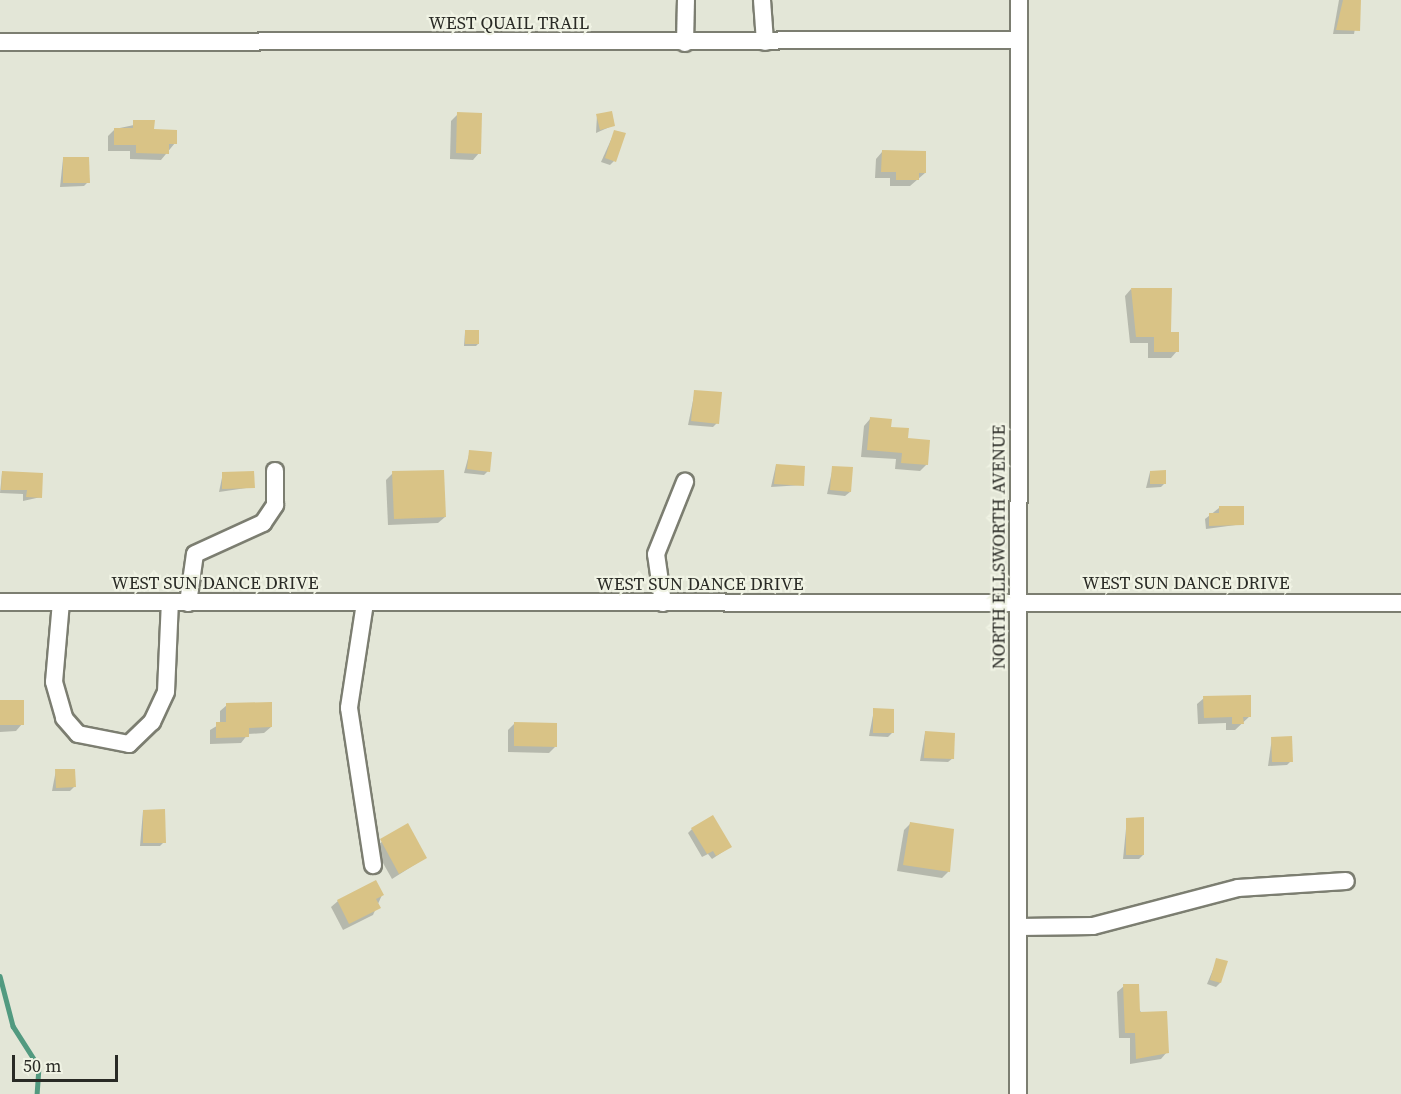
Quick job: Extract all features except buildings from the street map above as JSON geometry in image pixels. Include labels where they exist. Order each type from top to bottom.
[{"type":"street","points":[[685,43],[686,0]]},
{"type":"street","points":[[762,0],[765,42]]},
{"type":"street","name":"NORTH ELLSWORTH AVENUE","points":[[1018,1094],[1019,0]]},
{"type":"street","name":"WEST QUAIL TRAIL","points":[[0,42],[685,43],[1018,40]]},
{"type":"street","points":[[188,603],[195,554],[264,523],[275,505],[275,471]]},
{"type":"street","points":[[663,603],[656,554],[685,482]]},
{"type":"street","name":"WEST SUN DANCE DRIVE","points":[[0,602],[1401,603]]},
{"type":"street","points":[[62,602],[54,682],[64,718],[78,734],[129,744],[146,730],[166,692],[170,602]]},
{"type":"street","points":[[365,603],[349,708],[373,865]]},
{"type":"street","points":[[1018,927],[1093,926],[1238,888],[1346,881]]},
{"type":"waterway","points":[[0,976],[13,1026],[39,1067],[37,1094]]}]
